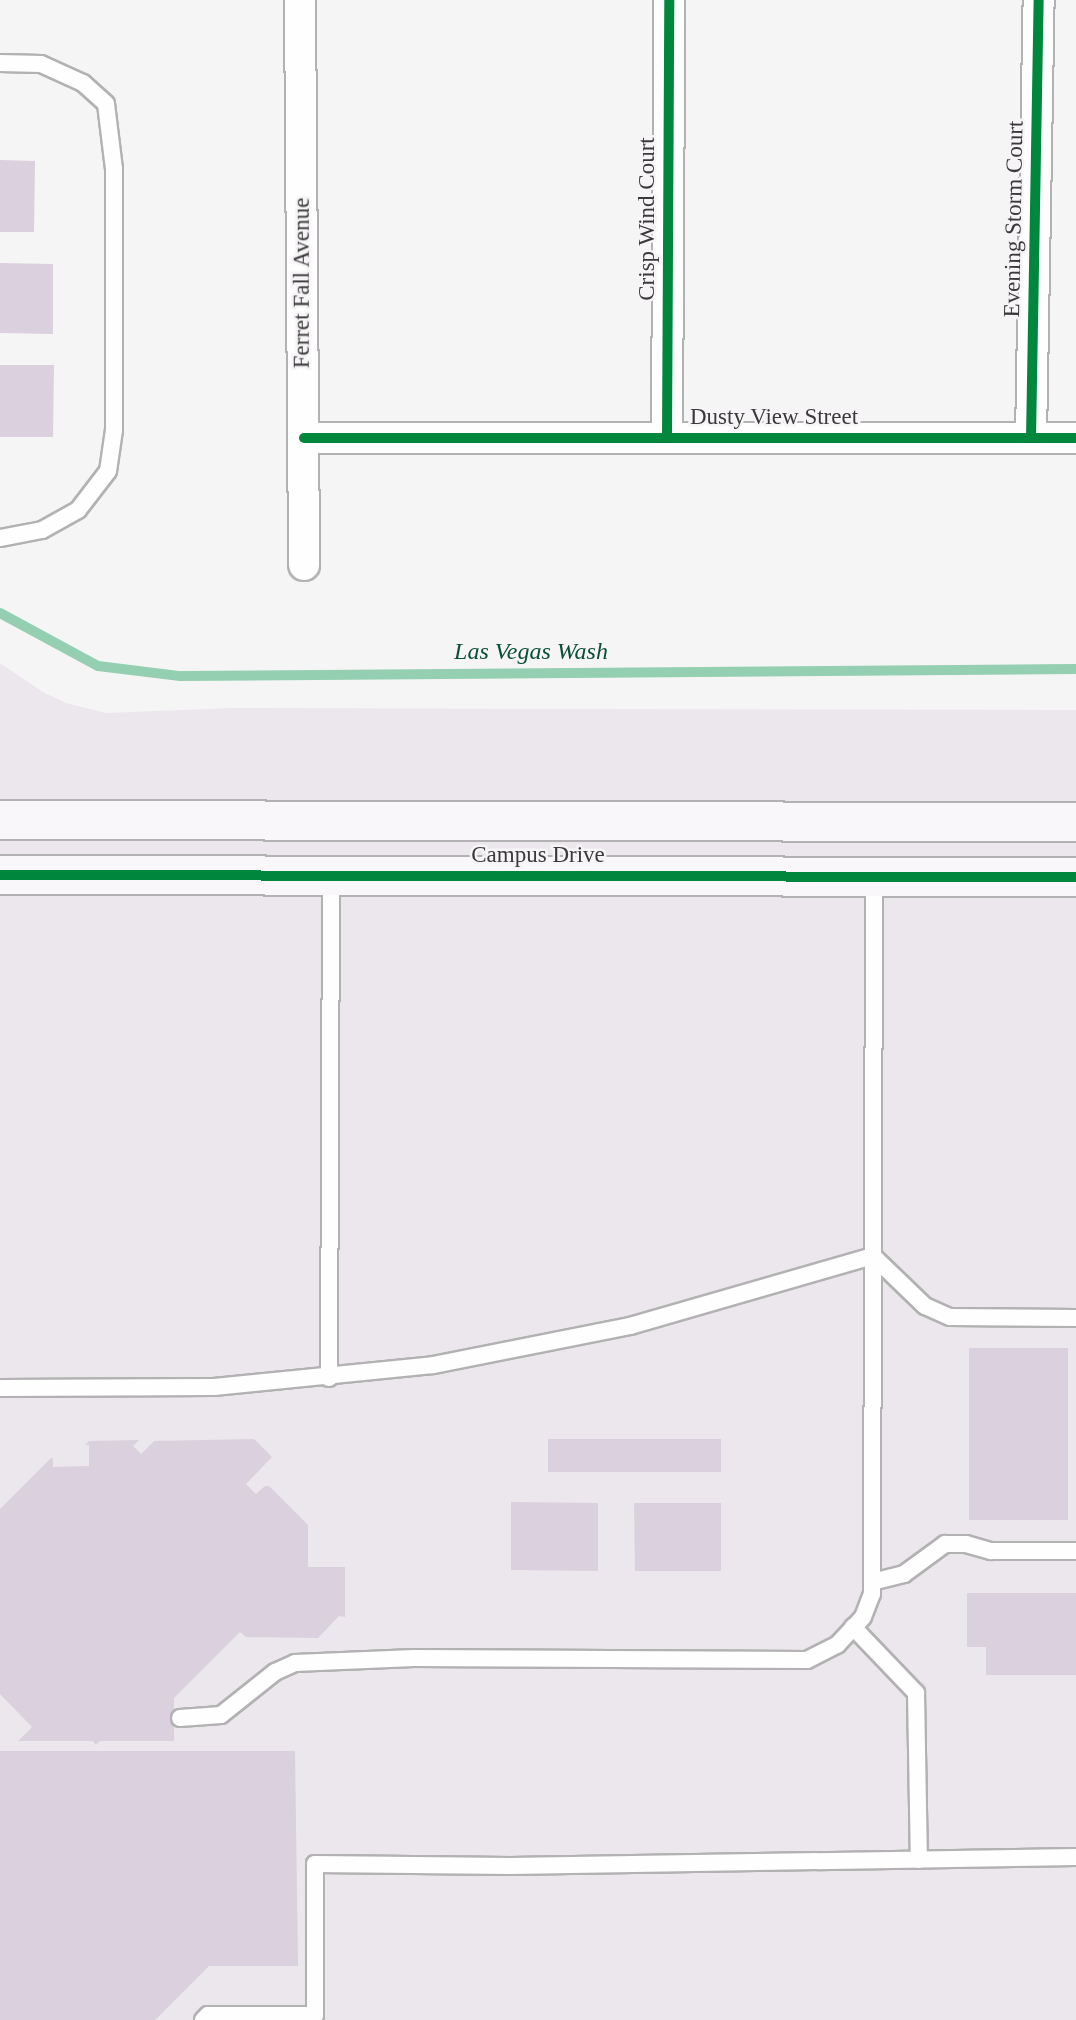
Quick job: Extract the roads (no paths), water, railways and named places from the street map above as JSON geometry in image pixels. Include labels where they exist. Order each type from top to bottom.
[{"type":"street","name":"Ferret Fall Avenue","points":[[300,0],[304,565]]},
{"type":"street","name":"Crisp Wind Court","points":[[667,438],[669,0]]},
{"type":"street","name":"Evening Storm Court","points":[[1031,438],[1038,0]]},
{"type":"street","name":"Dusty View Street","points":[[304,438],[1076,438]]},
{"type":"street","name":"Campus Drive","points":[[0,820],[1076,822]]},
{"type":"street","points":[[331,821],[331,875]]},
{"type":"street","points":[[874,822],[874,876]]},
{"type":"street","name":"Campus Drive","points":[[0,875],[1076,877]]},
{"type":"lane","points":[[0,63],[41,64],[83,83],[106,104],[114,169],[114,430],[108,471],[78,510],[42,530],[0,538]]},
{"type":"lane","points":[[329,1378],[331,875]]},
{"type":"lane","points":[[180,1718],[221,1715],[275,1672],[295,1663],[414,1658],[795,1661],[807,1660],[829,1651],[853,1627],[869,1605],[872,1582],[874,876]]},
{"type":"lane","points":[[0,1388],[192,1388],[329,1378],[433,1366],[575,1339],[697,1309],[873,1256]]},
{"type":"lane","points":[[873,1256],[926,1306],[950,1317],[1076,1318]]},
{"type":"lane","points":[[872,1582],[904,1574],[945,1544],[966,1544],[991,1551],[1076,1551]]},
{"type":"lane","points":[[853,1627],[916,1693],[919,1860]]},
{"type":"lane","points":[[203,2020],[208,2015],[315,2015],[315,1864],[510,1866],[1076,1857]]},
{"type":"waterway","name":"Las Vegas Wash","points":[[0,613],[98,666],[180,676],[1076,669]]}]
